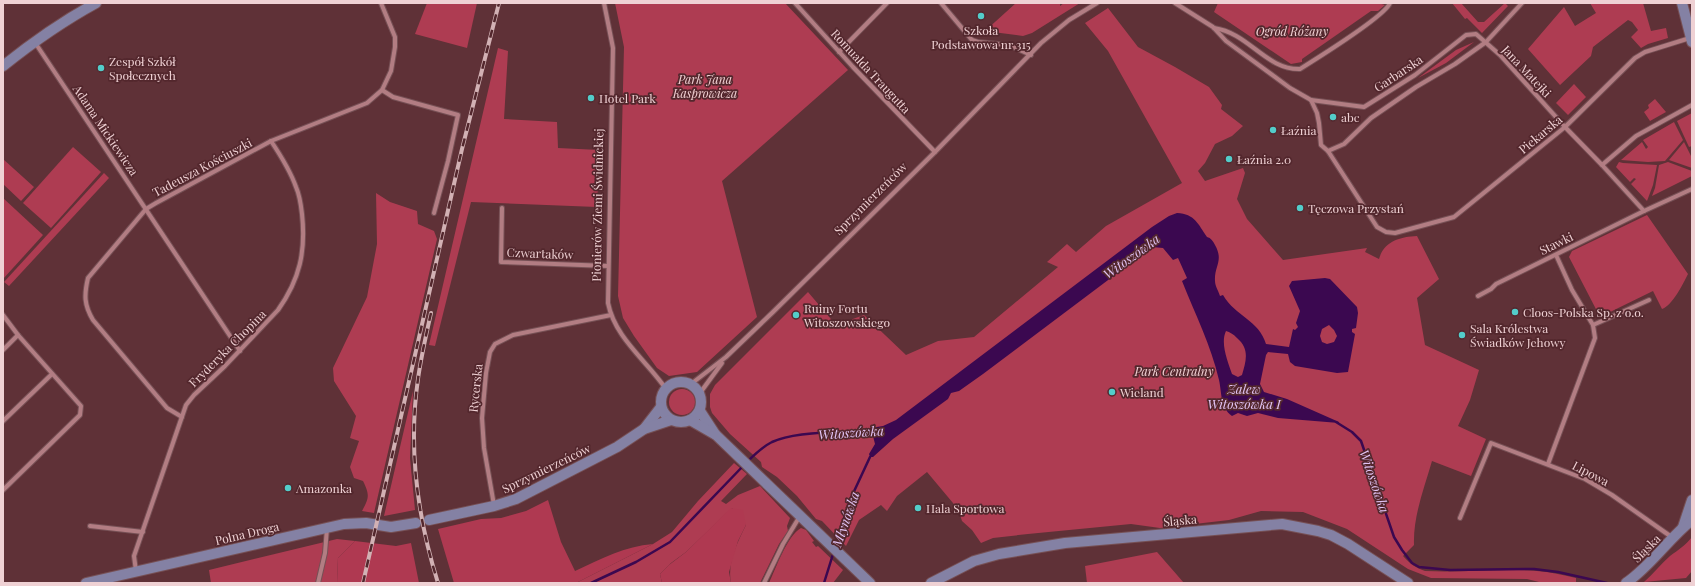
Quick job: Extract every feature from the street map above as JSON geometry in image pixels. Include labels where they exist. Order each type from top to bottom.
[{"type":"street","points":[[3,66],[34,41],[64,20],[96,3]]},
{"type":"street","name":"Tadeusza Kościuszki","points":[[182,417],[167,408],[93,320],[85,305],[84,292],[88,278],[146,209],[167,195],[271,141],[367,103],[382,90],[391,71],[396,47],[395,37],[381,3]]},
{"type":"street","name":"Pionierów Ziemi Świdnickiej","points":[[604,3],[613,48],[608,303],[611,315],[621,334],[666,389]]},
{"type":"street","name":"Romualda Traugutta","points":[[795,3],[839,52],[934,152]]},
{"type":"street","points":[[839,52],[887,3]]},
{"type":"street","points":[[941,3],[972,40],[1009,45],[1030,55]]},
{"type":"street","name":"Sprzymierzeńców","points":[[691,384],[726,357],[934,152],[1050,34],[1069,20],[1097,3]]},
{"type":"street","points":[[1175,3],[1213,27],[1226,41],[1243,54],[1290,88],[1311,100],[1318,118],[1321,145],[1328,151]]},
{"type":"street","points":[[1213,27],[1225,29],[1234,33],[1280,66],[1290,70],[1300,69],[1376,18],[1388,7],[1390,3]]},
{"type":"street","name":"Garbarska","points":[[1328,151],[1344,144],[1371,118],[1455,64],[1486,42],[1522,3]]},
{"type":"street","points":[[1682,3],[1691,40]]},
{"type":"street","name":"Garbarska","points":[[1311,100],[1364,107],[1415,75],[1466,35],[1476,34],[1486,42]]},
{"type":"street","name":"Piekarska","points":[[1328,151],[1377,227],[1386,232],[1395,232],[1454,217],[1565,127],[1635,58],[1645,52],[1691,40]]},
{"type":"street","name":"Adama Mickiewicza","points":[[34,41],[240,351]]},
{"type":"street","name":"Jana Matejki","points":[[1486,42],[1644,211]]},
{"type":"street","points":[[382,90],[393,97],[458,115],[448,161],[434,213]]},
{"type":"street","points":[[1602,165],[1636,136],[1692,105]]},
{"type":"street","name":"Fryderyka Chopina","points":[[136,571],[134,556],[186,405],[194,395],[240,351],[278,310],[285,301],[297,275],[303,251],[304,235],[300,199],[288,168],[271,141]]},
{"type":"street","name":"Stawki","points":[[1478,296],[1491,289],[1496,284],[1692,189]]},
{"type":"street","name":"Czwartaków","points":[[502,208],[501,262],[608,266]]},
{"type":"street","points":[[1548,464],[1595,338],[1593,325],[1572,290],[1556,255]]},
{"type":"street","points":[[1593,325],[1649,300]]},
{"type":"street","points":[[3,315],[18,335],[81,406],[80,415],[3,490]]},
{"type":"street","name":"Rycerska","points":[[494,506],[484,448],[482,418],[486,373],[490,352],[495,344],[513,335],[611,315]]},
{"type":"street","points":[[3,350],[18,335]]},
{"type":"street","name":"Sprzymierzeńców","points":[[700,393],[726,357]]},
{"type":"street","points":[[3,421],[52,374]]},
{"type":"street","points":[[678,382],[691,384],[700,393],[702,399],[700,411],[690,420],[680,422],[671,420],[661,407],[662,394],[671,384],[678,382]]},
{"type":"street","name":"Sprzymierzeńców","points":[[644,429],[661,407]]},
{"type":"street","points":[[700,411],[716,435],[867,580],[877,583]]},
{"type":"street","name":"Sprzymierzeńców","points":[[429,520],[494,506],[516,499],[617,447],[644,429],[671,420]]},
{"type":"street","points":[[690,420],[716,435]]},
{"type":"street","name":"Lipowa","points":[[1460,518],[1490,443],[1585,479],[1612,495],[1674,538]]},
{"type":"street","name":"Śląska","points":[[1686,524],[1692,500]]},
{"type":"street","name":"Śląska","points":[[1628,582],[1674,538],[1686,524],[1692,512]]},
{"type":"street","points":[[764,583],[783,544],[800,516]]},
{"type":"street","name":"Polna Droga","points":[[86,583],[344,524],[366,524],[391,527],[416,523]]},
{"type":"street","name":"Śląska","points":[[931,583],[942,579],[960,567],[988,556],[1065,543],[1282,524],[1311,529],[1331,535],[1348,544],[1408,583]]},
{"type":"street","points":[[90,526],[143,532]]},
{"type":"street","points":[[318,583],[325,553],[326,528]]},
{"type":"green space","points":[[427,3],[477,3],[467,48],[415,34]]},
{"type":"green space","name":"Park Jana Kasprowicza","points":[[615,3],[785,3],[848,70],[722,181],[757,317],[697,372],[669,376],[657,368],[623,318],[618,296],[624,47]]},
{"type":"green space","points":[[1016,3],[1060,3],[1060,6],[1064,3],[1080,3],[1032,33],[1023,36],[985,31]]},
{"type":"green space","name":"Ogród Różany","points":[[1218,3],[1378,3],[1385,5],[1378,11],[1371,11],[1302,59],[1302,62],[1291,64],[1214,12]]},
{"type":"green space","points":[[1452,3],[1461,3],[1478,22],[1484,22],[1505,3],[1508,6],[1482,33],[1467,18],[1465,19]]},
{"type":"green space","points":[[1590,3],[1643,3],[1651,31],[1666,28],[1668,38],[1648,44],[1641,48],[1631,37],[1638,30],[1632,22],[1628,20],[1593,47],[1591,56],[1560,85],[1528,49],[1564,7],[1575,26],[1596,13]]},
{"type":"green space","name":"Park Centralny","points":[[1108,8],[1138,47],[1209,87],[1222,105],[1221,109],[1243,126],[1232,136],[1215,144],[1205,163],[1198,171],[1205,181],[1243,168],[1245,173],[1237,199],[1247,219],[1283,260],[1367,248],[1365,252],[1379,259],[1381,253],[1389,244],[1405,237],[1417,236],[1439,279],[1417,298],[1425,345],[1479,370],[1470,400],[1458,426],[1486,439],[1471,476],[1432,461],[1417,513],[1414,545],[1403,556],[1413,565],[1425,571],[1537,571],[1576,578],[1576,583],[1543,583],[1527,579],[1431,578],[1408,569],[1347,529],[1303,512],[1261,511],[1229,520],[1160,528],[1131,524],[993,538],[981,543],[972,530],[962,521],[958,509],[927,472],[897,496],[887,511],[881,505],[859,520],[846,546],[822,521],[816,519],[797,496],[777,477],[762,467],[761,462],[730,434],[712,413],[710,407],[710,394],[715,385],[808,292],[836,325],[864,315],[906,355],[938,341],[974,337],[1058,267],[1047,262],[1067,244],[1076,252],[1106,226],[1182,183],[1108,51],[1085,23]]},
{"type":"green space","points":[[1474,42],[1446,63],[1418,78],[1456,50]]},
{"type":"green space","points":[[498,48],[508,51],[504,119],[557,122],[558,148],[599,150],[597,207],[471,202],[435,346],[429,345]]},
{"type":"green space","points":[[1574,84],[1586,97],[1568,115],[1556,103]]},
{"type":"green space","points":[[1655,99],[1666,112],[1650,121],[1644,112],[1649,108],[1648,105]]},
{"type":"green space","points":[[1692,113],[1692,146],[1689,147],[1677,121]]},
{"type":"green space","points":[[1674,122],[1683,140],[1665,161],[1648,162],[1621,160],[1642,142],[1646,149],[1648,147],[1643,140]]},
{"type":"green space","points":[[1684,142],[1692,158],[1692,168],[1669,160]]},
{"type":"green space","points":[[73,147],[101,172],[51,228],[23,203]]},
{"type":"green space","points":[[3,159],[34,187],[21,201],[3,184]]},
{"type":"green space","points":[[1619,162],[1657,165],[1653,185],[1647,201],[1631,184],[1636,179],[1634,178],[1630,182],[1616,167]]},
{"type":"green space","points":[[1668,162],[1692,171],[1692,176],[1652,196],[1659,165]]},
{"type":"green space","points":[[104,173],[109,178],[9,286],[4,282]]},
{"type":"green space","points":[[376,193],[390,202],[417,211],[418,224],[434,231],[437,239],[374,513],[362,511],[366,503],[368,493],[363,481],[354,478],[350,467],[359,441],[350,438],[356,416],[334,381],[333,368],[367,297],[377,244]]},
{"type":"green space","points":[[3,198],[43,235],[3,279]]},
{"type":"green space","points":[[1647,215],[1688,274],[1670,304],[1662,309],[1653,291],[1606,314],[1599,315],[1569,257],[1572,251]]},
{"type":"green space","points":[[682,389],[691,393],[695,402],[691,411],[682,415],[673,411],[669,402],[673,393]]},
{"type":"green space","points":[[413,391],[410,458],[415,510],[384,516]]},
{"type":"green space","points":[[734,463],[747,474],[721,501],[726,504],[738,495],[760,486],[790,518],[787,526],[788,531],[779,544],[760,583],[731,583],[730,568],[736,546],[746,525],[732,508],[686,552],[671,563],[660,574],[662,583],[576,583],[653,544],[672,532],[698,501]]},
{"type":"green space","points":[[801,528],[806,530],[814,541],[812,542],[816,547],[818,546],[843,570],[833,583],[769,583],[791,538]]},
{"type":"green space","points":[[337,539],[355,541],[338,558],[337,583],[211,583],[209,570]]},
{"type":"green space","points":[[1157,552],[1184,583],[1087,583],[1085,566]]},
{"type":"shaded area","points":[[548,500],[561,542],[575,571],[623,550],[653,544],[576,583],[454,583],[438,529],[481,519],[501,518],[526,511]]},
{"type":"shaded area","points":[[731,508],[743,510],[746,525],[738,541],[729,572],[731,583],[662,583],[660,574],[686,552]]},
{"type":"shaded area","points":[[1692,537],[1692,571],[1686,578],[1644,582],[1670,556],[1685,545]]},
{"type":"shaded area","points":[[355,541],[396,546],[411,543],[419,583],[337,583],[338,558]]},
{"type":"water","name":"Zalew Witoszówka I","points":[[1177,213],[1188,215],[1195,220],[1207,237],[1213,241],[1219,255],[1215,281],[1220,296],[1223,295],[1234,309],[1258,329],[1266,344],[1289,347],[1293,329],[1295,330],[1298,327],[1296,323],[1300,311],[1289,286],[1292,281],[1325,278],[1330,279],[1357,307],[1358,313],[1356,328],[1352,329],[1352,332],[1355,334],[1348,372],[1337,373],[1295,366],[1290,362],[1288,354],[1268,352],[1266,355],[1260,384],[1264,392],[1287,399],[1339,423],[1278,418],[1258,413],[1247,416],[1238,413],[1232,416],[1223,404],[1219,380],[1212,354],[1182,281],[1187,278],[1178,258],[1173,260],[1163,248],[1152,247],[983,374],[959,391],[951,393],[948,399],[893,439],[873,457],[870,457],[869,454],[875,444],[873,436],[869,433],[845,432],[883,426],[896,420],[1152,227],[1169,216]],"holes":[[[1329,325],[1337,336],[1334,342],[1327,344],[1322,342],[1320,336],[1322,329]],[[1226,331],[1233,334],[1244,346],[1246,360],[1242,375],[1238,377],[1232,374],[1225,352],[1224,336]]]},
{"type":"waterway","name":"Witoszówka","points":[[1336,422],[1352,432],[1361,441],[1394,537],[1412,563],[1419,567],[1450,570],[1534,569],[1558,572],[1607,583]]},
{"type":"waterway","name":"Witoszówka","points":[[748,461],[765,446],[780,439],[809,434],[847,432]]},
{"type":"waterway","name":"Młynówka","points":[[835,546],[850,500],[870,457]]},
{"type":"waterway","name":"Witoszówka","points":[[591,583],[636,562],[670,542],[744,465]]},
{"type":"waterway","name":"Młynówka","points":[[824,583],[834,551]]},
{"type":"railway","points":[[363,583],[462,149],[499,3]]},
{"type":"railway","points":[[431,313],[418,379],[415,405],[414,456],[420,507],[438,583]]},
{"type":"place","name":"Szkoła Podstawowa nr 315","points":[[981,16]]},
{"type":"place","name":"Zespół Szkół Społecznych","points":[[101,68]]},
{"type":"place","name":"Hotel Park","points":[[591,98]]},
{"type":"place","name":"abc","points":[[1333,117]]},
{"type":"place","name":"Łaźnia","points":[[1273,130]]},
{"type":"place","name":"Łaźnia 2.0","points":[[1229,159]]},
{"type":"place","name":"Tęczowa Przystań","points":[[1300,208]]},
{"type":"place","name":"Cloos-Polska Sp. z o.o.","points":[[1515,312]]},
{"type":"place","name":"Ruiny Fortu Witoszowskiego","points":[[796,315]]},
{"type":"place","name":"Sala Królestwa Świadków Jehowy","points":[[1462,335]]},
{"type":"place","name":"Wieland","points":[[1112,392]]},
{"type":"place","name":"Amazonka","points":[[288,488]]},
{"type":"place","name":"Hala Sportowa","points":[[918,508]]}]
